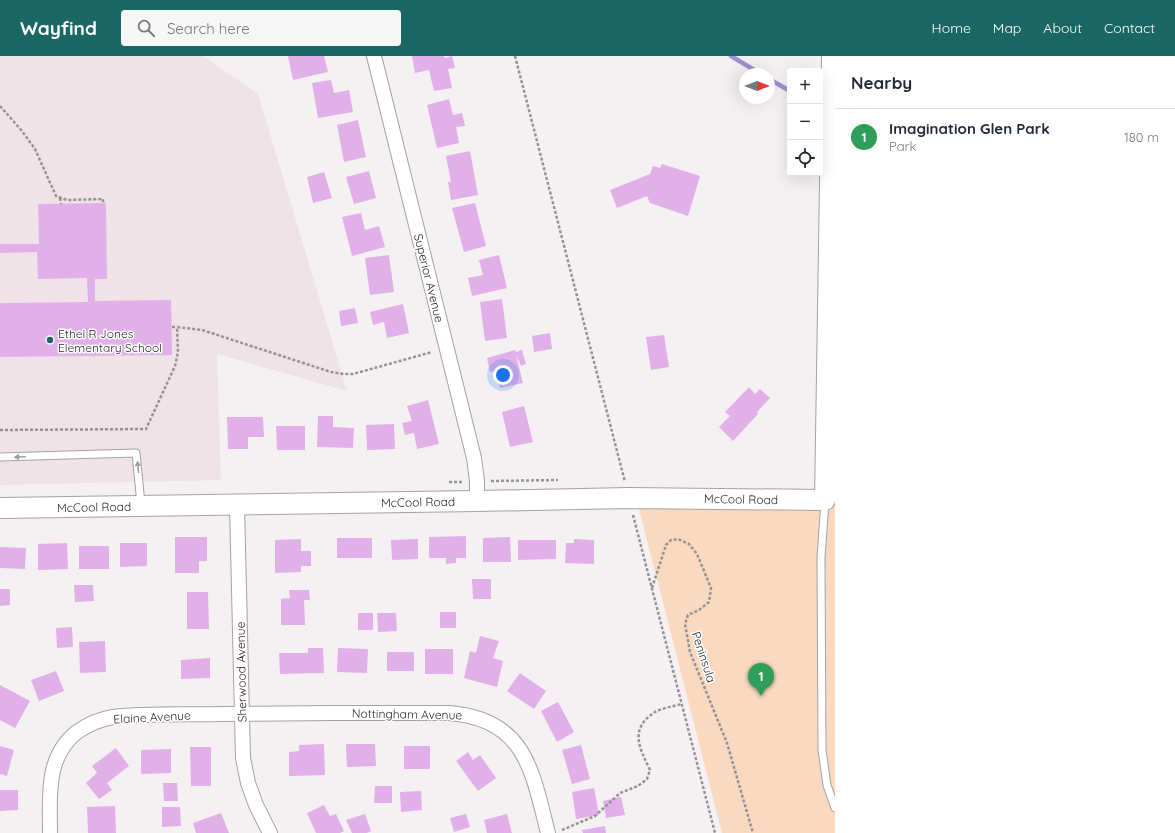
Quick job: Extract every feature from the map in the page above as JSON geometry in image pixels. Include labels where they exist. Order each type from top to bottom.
[{"type":"street","name":"Superior Avenue","points":[[374,56],[474,458],[478,481],[477,501]]},
{"type":"street","points":[[830,500],[832,56]]},
{"type":"street","name":"McCool Road","points":[[0,508],[629,498],[830,500]]},
{"type":"street","name":"Sherwood Avenue","points":[[237,505],[244,758],[248,783],[256,805],[270,833]]},
{"type":"street","name":"Nottingham Avenue","points":[[242,714],[449,713],[464,714],[484,720],[501,729],[515,741],[534,778],[552,832]]},
{"type":"street","name":"Elaine Avenue","points":[[50,833],[50,791],[51,778],[55,762],[64,746],[77,733],[92,724],[111,718],[131,716],[242,714]]},
{"type":"lane","points":[[0,457],[136,454],[141,506]]},
{"type":"lane","points":[[830,500],[821,558],[822,750],[827,785],[835,808]]},
{"type":"path","points":[[515,56],[715,833]]},
{"type":"path","points":[[0,106],[22,131],[35,149],[56,196],[67,200],[103,199],[103,204]]},
{"type":"path","points":[[60,198],[61,204]]},
{"type":"path","points":[[172,327],[202,330],[331,372],[344,374],[353,374],[432,352]]},
{"type":"path","points":[[0,430],[146,429],[175,366],[178,352],[177,327]]},
{"type":"path","name":"Peninsula","points":[[652,589],[666,545],[671,540],[678,539],[690,544],[697,554],[711,588],[709,602],[699,610],[688,615],[684,624],[690,652],[727,743],[753,833]]},
{"type":"path","points":[[552,832],[564,830],[595,816],[620,793],[638,786],[647,779],[650,770],[641,751],[638,735],[640,726],[655,712],[682,704]]},
{"type":"shaded area","points":[[0,56],[203,56],[258,94],[347,391],[217,354],[221,480],[0,485]]},
{"type":"shaded area","points":[[835,504],[835,833],[722,833],[638,505]]},
{"type":"building","points":[[288,56],[324,56],[328,72],[293,80]]},
{"type":"building","points":[[412,56],[444,56],[445,58],[452,56],[455,68],[448,69],[452,88],[434,91],[429,70],[415,73]]},
{"type":"building","points":[[331,80],[334,93],[349,90],[353,112],[318,118],[312,83]]},
{"type":"building","points":[[449,99],[453,115],[462,113],[465,126],[456,127],[459,143],[437,148],[427,105]]},
{"type":"building","points":[[358,120],[366,157],[344,162],[337,125]]},
{"type":"building","points":[[470,151],[478,195],[451,200],[448,182],[451,182],[446,156]]},
{"type":"building","points":[[662,164],[700,176],[688,216],[650,203],[647,196],[617,208],[610,190],[650,174],[653,166],[660,168]]},
{"type":"building","points":[[369,171],[376,198],[354,204],[346,177]]},
{"type":"building","points":[[324,172],[332,198],[313,203],[307,177]]},
{"type":"building","points":[[106,203],[107,279],[95,279],[95,301],[171,300],[172,355],[0,357],[0,303],[88,302],[87,278],[38,279],[37,252],[0,253],[0,244],[39,244],[38,204]]},
{"type":"building","points":[[475,203],[486,246],[464,252],[452,208]]},
{"type":"building","points":[[361,213],[365,230],[379,226],[385,247],[352,256],[342,217]]},
{"type":"building","points":[[389,255],[394,292],[370,295],[365,258]]},
{"type":"building","points":[[499,255],[507,288],[472,296],[468,278],[483,275],[479,260]]},
{"type":"building","points":[[502,299],[507,338],[485,341],[480,302]]},
{"type":"building","points":[[403,304],[409,333],[387,338],[384,322],[373,325],[370,312]]},
{"type":"building","points":[[355,308],[358,323],[341,326],[339,311]]},
{"type":"building","points":[[550,333],[552,349],[534,352],[532,336]]},
{"type":"building","points":[[664,335],[669,367],[651,370],[646,337]]},
{"type":"building","points":[[515,350],[516,352],[522,350],[526,364],[521,366],[516,355],[523,383],[500,388],[496,371],[490,372],[487,358]]},
{"type":"building","points":[[749,387],[755,394],[760,389],[770,398],[757,412],[758,414],[733,441],[719,427],[730,416],[725,412]]},
{"type":"building","points":[[428,400],[439,444],[417,449],[414,433],[405,435],[402,423],[412,421],[407,406]]},
{"type":"building","points":[[524,406],[533,442],[510,447],[502,412]]},
{"type":"building","points":[[318,416],[333,416],[333,427],[354,428],[353,448],[317,447]]},
{"type":"building","points":[[227,417],[263,417],[264,437],[248,437],[248,449],[228,449]]},
{"type":"building","points":[[394,424],[395,449],[367,450],[366,425]]},
{"type":"building","points":[[276,426],[305,426],[305,450],[277,450]]},
{"type":"building","points":[[466,536],[466,558],[456,558],[456,563],[446,564],[446,558],[429,558],[429,537]]},
{"type":"building","points":[[175,537],[207,537],[207,561],[199,561],[199,573],[175,573]]},
{"type":"building","points":[[510,537],[511,562],[483,562],[483,538]]},
{"type":"building","points":[[337,538],[372,538],[372,558],[337,558]]},
{"type":"building","points":[[301,539],[301,551],[311,551],[311,566],[301,566],[301,572],[275,573],[275,540]]},
{"type":"building","points":[[418,539],[418,559],[392,560],[391,540]]},
{"type":"building","points":[[574,539],[594,540],[594,564],[565,563],[566,543],[574,543]]},
{"type":"building","points":[[518,540],[556,540],[556,559],[518,560]]},
{"type":"building","points":[[67,543],[68,569],[38,570],[38,544]]},
{"type":"building","points":[[120,543],[147,543],[147,566],[120,567]]},
{"type":"building","points":[[79,546],[109,546],[109,569],[79,569]]},
{"type":"building","points":[[0,547],[26,548],[25,569],[0,568]]},
{"type":"building","points":[[472,579],[491,579],[491,599],[473,599]]},
{"type":"building","points":[[74,585],[93,585],[94,601],[75,602]]},
{"type":"building","points":[[0,589],[10,589],[10,605],[0,606]]},
{"type":"building","points":[[289,590],[309,590],[310,600],[304,600],[305,625],[281,625],[281,599],[290,598]]},
{"type":"building","points":[[187,592],[208,592],[209,629],[187,629]]},
{"type":"building","points":[[440,612],[456,612],[456,628],[440,628]]},
{"type":"building","points":[[358,613],[373,613],[373,630],[358,630]]},
{"type":"building","points":[[377,613],[396,613],[397,631],[378,632]]},
{"type":"building","points":[[72,627],[73,647],[57,648],[56,628]]},
{"type":"building","points":[[480,636],[499,641],[493,658],[503,661],[497,687],[464,678],[470,651],[476,653]]},
{"type":"building","points":[[105,641],[106,672],[80,673],[79,642]]},
{"type":"building","points":[[308,648],[323,648],[324,673],[280,674],[279,653],[308,653]]},
{"type":"building","points":[[338,648],[368,649],[367,673],[337,672]]},
{"type":"building","points":[[425,649],[453,649],[453,674],[425,674]]},
{"type":"building","points":[[387,652],[414,652],[414,671],[387,671]]},
{"type":"building","points":[[210,658],[210,678],[181,679],[181,660]]},
{"type":"building","points":[[56,671],[64,691],[39,701],[31,680]]},
{"type":"building","points":[[520,673],[546,691],[534,709],[507,691]]},
{"type":"building","points":[[0,685],[30,701],[15,728],[0,720]]},
{"type":"building","points":[[558,702],[574,732],[557,742],[541,711]]},
{"type":"building","points":[[324,744],[325,775],[289,776],[289,752],[299,751],[299,745]]},
{"type":"building","points":[[346,744],[375,744],[376,766],[347,767]]},
{"type":"building","points":[[581,745],[590,779],[572,784],[562,750]]},
{"type":"building","points":[[0,746],[14,750],[7,776],[0,774]]},
{"type":"building","points":[[404,746],[430,746],[430,769],[404,769]]},
{"type":"building","points":[[190,747],[211,747],[211,786],[191,786]]},
{"type":"building","points":[[116,748],[129,766],[107,783],[112,790],[99,799],[86,783],[97,773],[92,766]]},
{"type":"building","points":[[171,749],[171,773],[141,774],[141,750]]},
{"type":"building","points":[[468,752],[473,760],[480,755],[496,778],[478,791],[456,761]]},
{"type":"building","points":[[163,783],[177,783],[178,801],[164,801]]},
{"type":"building","points":[[375,786],[392,786],[392,803],[374,803]]},
{"type":"building","points":[[594,788],[599,815],[576,819],[572,792]]},
{"type":"building","points":[[0,790],[18,790],[18,810],[0,811]]},
{"type":"building","points":[[421,791],[422,810],[401,812],[400,792]]},
{"type":"building","points":[[621,797],[625,815],[606,818],[603,801]]},
{"type":"building","points":[[324,805],[330,816],[336,814],[344,831],[340,833],[316,833],[307,813]]},
{"type":"building","points":[[115,806],[116,833],[88,833],[87,807]]},
{"type":"building","points":[[162,807],[180,807],[181,826],[162,827]]},
{"type":"building","points":[[221,813],[229,833],[196,833],[193,823]]},
{"type":"building","points":[[365,814],[371,831],[367,833],[352,833],[346,820]]},
{"type":"building","points":[[466,814],[470,827],[454,832],[450,818]]},
{"type":"building","points":[[507,814],[512,833],[487,833],[484,820]]},
{"type":"building","points":[[605,826],[606,833],[583,833],[582,830]]},
{"type":"waterway","points":[[731,56],[751,68]]},
{"type":"waterway","points":[[775,82],[787,89]]},
{"type":"place","name":"Ethel R Jones Elementary School","points":[[50,340]]},
{"type":"place","name":"Imagination Glen Park","points":[[761,696]]}]
